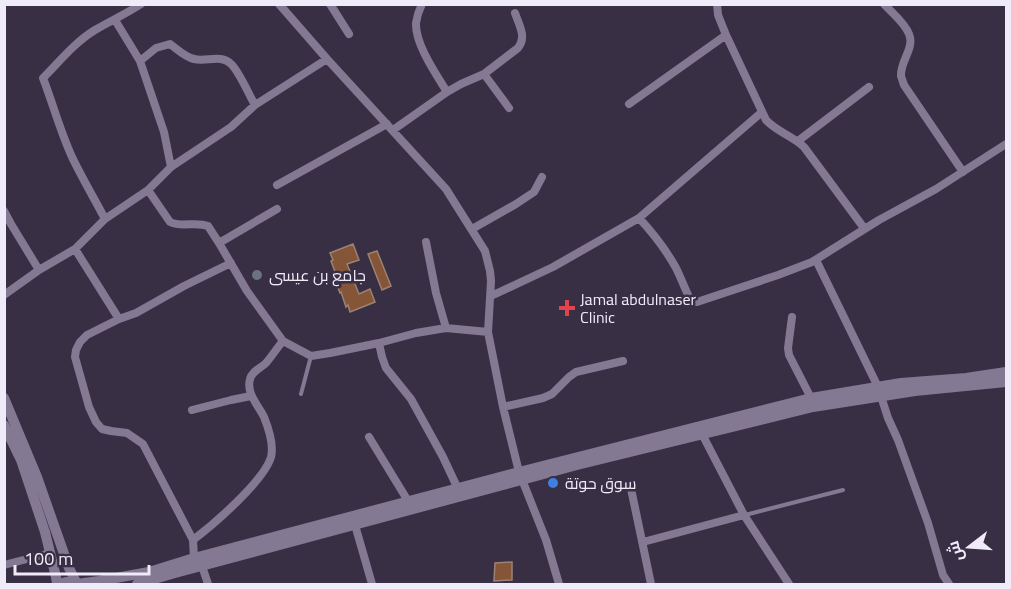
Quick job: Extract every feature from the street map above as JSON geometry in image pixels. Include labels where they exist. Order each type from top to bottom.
[{"type":"main road","points":[[137,585],[198,562],[408,501],[702,435],[879,391],[1006,372]]},
{"type":"main road","points":[[4,425],[21,460],[45,532],[58,585],[66,582],[77,584],[198,562],[355,525],[520,476],[811,398],[1006,381]]},
{"type":"main road","points":[[4,398],[38,477],[69,568],[77,584]]},
{"type":"street","points":[[279,4],[446,189],[485,251],[491,281],[488,332],[503,407],[520,476],[546,540],[559,585]]},
{"type":"street","points":[[330,4],[349,34]]},
{"type":"street","points":[[422,4],[416,22],[418,36],[447,92]]},
{"type":"street","points":[[717,4],[718,15],[726,35],[766,120],[770,126],[798,141],[864,228]]},
{"type":"street","points":[[884,4],[909,34],[910,42],[901,75],[904,85],[963,172]]},
{"type":"street","points":[[105,219],[61,131],[43,78],[94,30],[140,5]]},
{"type":"street","points":[[277,185],[390,127],[461,84],[484,74],[514,52],[522,43],[515,13]]},
{"type":"street","points":[[115,20],[140,61],[164,132],[171,167]]},
{"type":"street","points":[[629,104],[726,35]]},
{"type":"street","points":[[140,61],[156,48],[170,44],[195,59],[224,60],[232,64],[255,105]]},
{"type":"street","points":[[4,294],[75,249],[105,219],[148,190],[171,167],[231,127],[255,105],[327,59]]},
{"type":"street","points":[[484,74],[508,108]]},
{"type":"street","points":[[798,141],[869,87]]},
{"type":"street","points":[[491,296],[553,267],[639,218],[762,112]]},
{"type":"street","points":[[639,218],[665,250],[688,295],[693,302],[697,302],[816,260],[864,228],[936,189],[1006,144]]},
{"type":"street","points":[[472,229],[534,192],[542,177]]},
{"type":"street","points":[[148,190],[170,222],[175,225],[203,224],[208,226],[248,291],[283,341],[311,356],[446,328],[488,332]]},
{"type":"street","points":[[219,243],[277,209]]},
{"type":"street","points":[[4,211],[39,270]]},
{"type":"street","points":[[426,242],[436,293],[446,328]]},
{"type":"street","points":[[75,249],[119,319]]},
{"type":"street","points":[[816,260],[879,391],[912,478],[943,575],[949,585]]},
{"type":"street","points":[[208,585],[198,562],[193,540],[143,444],[127,433],[102,429],[96,422],[89,407],[75,357],[80,342],[87,335],[136,313],[231,263]]},
{"type":"street","points":[[792,317],[789,355],[811,398]]},
{"type":"street","points":[[193,540],[213,525],[255,482],[270,460],[272,453],[268,428],[251,396],[249,380],[283,341]]},
{"type":"street","points":[[380,343],[386,368],[411,399],[458,489]]},
{"type":"street","points":[[503,407],[552,394],[576,372],[622,361]]},
{"type":"street","points":[[192,410],[251,396]]},
{"type":"street","points":[[702,435],[744,515],[789,585]]},
{"type":"street","points":[[369,437],[408,501]]},
{"type":"street","points":[[630,484],[651,585]]},
{"type":"street","points":[[643,542],[744,515]]},
{"type":"street","points":[[355,525],[372,585]]},
{"type":"street","points":[[4,565],[50,553]]},
{"type":"lane","points":[[301,394],[311,356]]},
{"type":"lane","points":[[744,515],[843,490]]},
{"type":"building","points":[[353,244],[359,260],[347,264],[359,294],[370,289],[375,302],[350,312],[334,278],[337,277],[330,253]]},
{"type":"building","points":[[377,251],[391,286],[382,290],[368,254]]},
{"type":"building","points":[[512,562],[512,580],[494,581],[495,563]]},
{"type":"place","name":"جامع بن عيسى","points":[[257,275]]},
{"type":"place","name":"Jamal abdulnaser Clinic","points":[[567,308]]},
{"type":"place","name":"سوق حوتة","points":[[553,483]]}]
